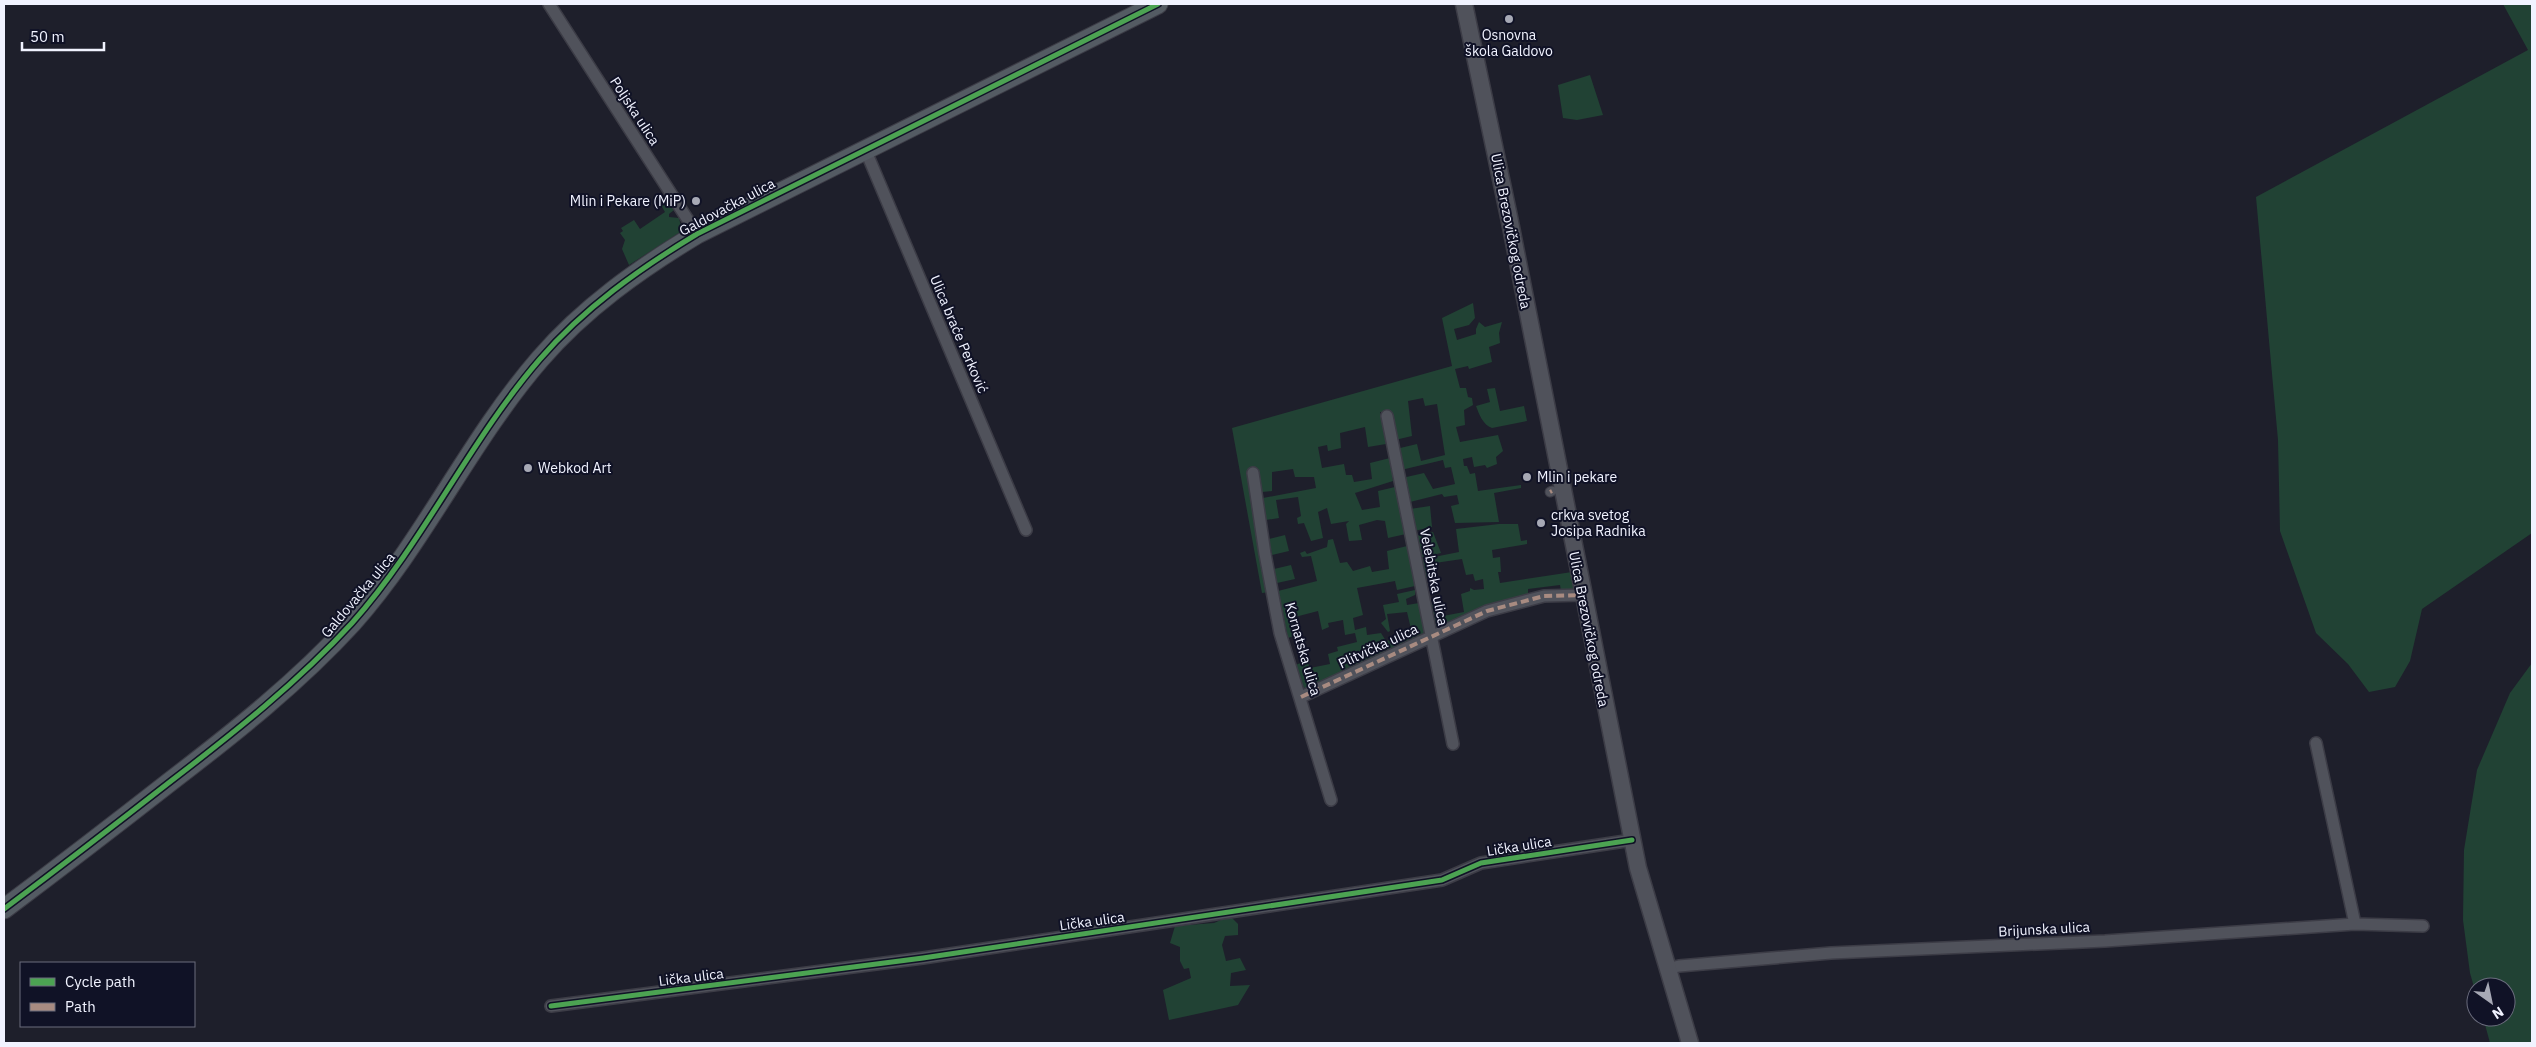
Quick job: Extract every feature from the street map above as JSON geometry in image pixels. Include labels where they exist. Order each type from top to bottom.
[{"type":"main road","name":"Galdovačka ulica","points":[[4,909],[213,749],[312,664],[387,582],[513,393],[540,358],[614,288],[654,259],[696,234],[1158,4]]},
{"type":"main road","name":"Ulica Brezovičkog odreda","points":[[1464,4],[1509,217],[1632,840],[1690,1043]]},
{"type":"street","name":"Poljska ulica","points":[[549,4],[696,234]]},
{"type":"street","name":"Ulica braće Perković","points":[[865,150],[1026,530]]},
{"type":"street","name":"Velebitska ulica","points":[[1387,416],[1453,744]]},
{"type":"street","name":"Kornatska ulica","points":[[1253,473],[1264,554],[1280,633],[1331,800]]},
{"type":"street","name":"Plitvička ulica","points":[[1301,697],[1332,685],[1402,650],[1431,639],[1458,623],[1519,601],[1544,596],[1583,595]]},
{"type":"street","points":[[2316,743],[2355,924]]},
{"type":"street","name":"Lička ulica","points":[[551,1006],[923,958],[1413,885],[1442,880],[1482,863],[1632,840]]},
{"type":"street","name":"Brijunska ulica","points":[[1668,969],[1679,966],[1831,953],[2105,941],[2355,924],[2423,926]]},
{"type":"green space","points":[[2503,4],[2532,4],[2532,533],[2422,609],[2410,661],[2395,687],[2369,692],[2348,664],[2316,633],[2280,531],[2278,440],[2256,197],[2528,50]]},
{"type":"green space","points":[[1590,75],[1603,115],[1577,120],[1563,118],[1558,85]]},
{"type":"green space","points":[[666,196],[674,210],[669,214],[669,217],[679,218],[682,231],[629,265],[622,249],[625,240],[620,233],[623,231],[621,228],[634,220],[640,229],[665,212],[658,200]]},
{"type":"green space","points":[[1473,303],[1475,318],[1469,325],[1454,329],[1457,340],[1476,334],[1479,322],[1485,327],[1502,322],[1499,333],[1500,343],[1489,347],[1492,362],[1469,369],[1468,366],[1455,369],[1460,388],[1466,388],[1468,397],[1472,398],[1473,405],[1464,410],[1465,425],[1456,427],[1460,442],[1498,435],[1503,451],[1496,457],[1497,464],[1487,468],[1485,465],[1474,467],[1472,457],[1463,459],[1464,466],[1467,466],[1470,474],[1475,473],[1478,491],[1521,485],[1521,488],[1494,493],[1499,522],[1455,523],[1451,506],[1459,504],[1457,495],[1444,497],[1442,494],[1410,502],[1402,478],[1424,473],[1433,489],[1455,484],[1451,467],[1445,468],[1443,460],[1401,470],[1396,449],[1417,444],[1421,461],[1445,455],[1437,404],[1425,406],[1423,398],[1408,401],[1412,436],[1395,440],[1391,412],[1380,412],[1386,444],[1368,447],[1365,427],[1340,433],[1341,448],[1328,451],[1327,445],[1318,447],[1322,468],[1344,464],[1346,475],[1352,475],[1354,482],[1372,479],[1370,463],[1390,458],[1393,481],[1355,493],[1362,510],[1380,507],[1378,491],[1395,487],[1406,534],[1388,538],[1385,521],[1377,520],[1359,525],[1362,540],[1349,541],[1346,524],[1349,521],[1331,524],[1327,508],[1318,512],[1323,538],[1311,541],[1304,523],[1298,524],[1297,518],[1301,516],[1298,497],[1276,500],[1279,518],[1266,520],[1263,498],[1316,488],[1314,477],[1295,477],[1293,469],[1272,472],[1272,491],[1262,492],[1259,474],[1252,475],[1269,592],[1262,593],[1232,428],[1452,366],[1442,318]]},
{"type":"green space","points":[[1495,388],[1500,411],[1524,406],[1527,421],[1492,428],[1486,424],[1476,406],[1490,402],[1487,389]]},
{"type":"green space","points":[[1430,506],[1432,527],[1414,531],[1410,509]]},
{"type":"green space","points":[[1499,524],[1518,524],[1521,541],[1527,540],[1527,544],[1492,550],[1493,558],[1500,557],[1501,572],[1498,572],[1500,583],[1572,572],[1575,587],[1571,591],[1561,591],[1560,585],[1528,589],[1528,598],[1437,629],[1433,626],[1428,603],[1440,601],[1443,616],[1464,612],[1461,594],[1470,591],[1470,588],[1474,590],[1484,589],[1483,579],[1475,581],[1473,574],[1466,575],[1462,559],[1435,563],[1436,575],[1423,579],[1419,560],[1459,552],[1456,529]]},
{"type":"green space","points":[[1433,532],[1441,553],[1419,558],[1415,536]]},
{"type":"green space","points":[[1285,535],[1289,551],[1272,555],[1269,539]]},
{"type":"green space","points":[[1333,539],[1340,563],[1347,562],[1353,571],[1370,566],[1372,572],[1389,569],[1387,551],[1407,546],[1415,586],[1397,590],[1395,581],[1357,588],[1363,615],[1353,618],[1355,630],[1366,627],[1367,635],[1381,633],[1386,641],[1406,637],[1411,629],[1407,612],[1387,614],[1390,631],[1388,632],[1381,623],[1386,619],[1383,605],[1399,602],[1397,594],[1415,590],[1415,595],[1406,599],[1407,605],[1419,603],[1424,633],[1306,690],[1300,682],[1295,665],[1307,661],[1310,668],[1330,664],[1328,654],[1338,651],[1337,647],[1357,642],[1355,633],[1345,635],[1343,620],[1328,623],[1329,627],[1322,630],[1318,611],[1295,617],[1299,634],[1288,638],[1278,591],[1317,581],[1311,556],[1302,557],[1300,553],[1305,551],[1307,554],[1327,547],[1328,540]]},
{"type":"green space","points":[[1291,565],[1295,579],[1277,583],[1274,569]]},
{"type":"green space","points":[[2532,663],[2532,1043],[2490,1043],[2486,1027],[2516,1027],[2516,977],[2471,977],[2463,920],[2464,850],[2477,770],[2510,693]]},
{"type":"green space","points":[[1230,916],[1238,924],[1238,935],[1225,936],[1222,945],[1226,961],[1240,958],[1246,970],[1231,973],[1230,986],[1250,985],[1238,1005],[1169,1020],[1163,990],[1191,978],[1189,968],[1184,969],[1180,961],[1180,947],[1170,943],[1175,926],[1214,923]]},
{"type":"marked path","points":[[1301,697],[1487,611],[1544,596],[1583,595]]},
{"type":"cycle path","points":[[4,909],[195,763],[288,686],[331,645],[378,592],[402,559],[468,457],[514,391],[557,340],[613,290],[697,234],[1158,4]]},
{"type":"cycle path","points":[[551,1006],[923,958],[1442,880],[1481,863],[1632,840]]},
{"type":"place","name":"Osnovna škola Galdovo","points":[[1509,19]]},
{"type":"place","name":"Mlin i Pekare (MiP)","points":[[696,201]]},
{"type":"place","name":"Webkod Art","points":[[528,468]]},
{"type":"place","name":"Mlin i pekare","points":[[1527,477]]},
{"type":"place","name":"crkva svetog Josipa Radnika","points":[[1541,523]]}]
